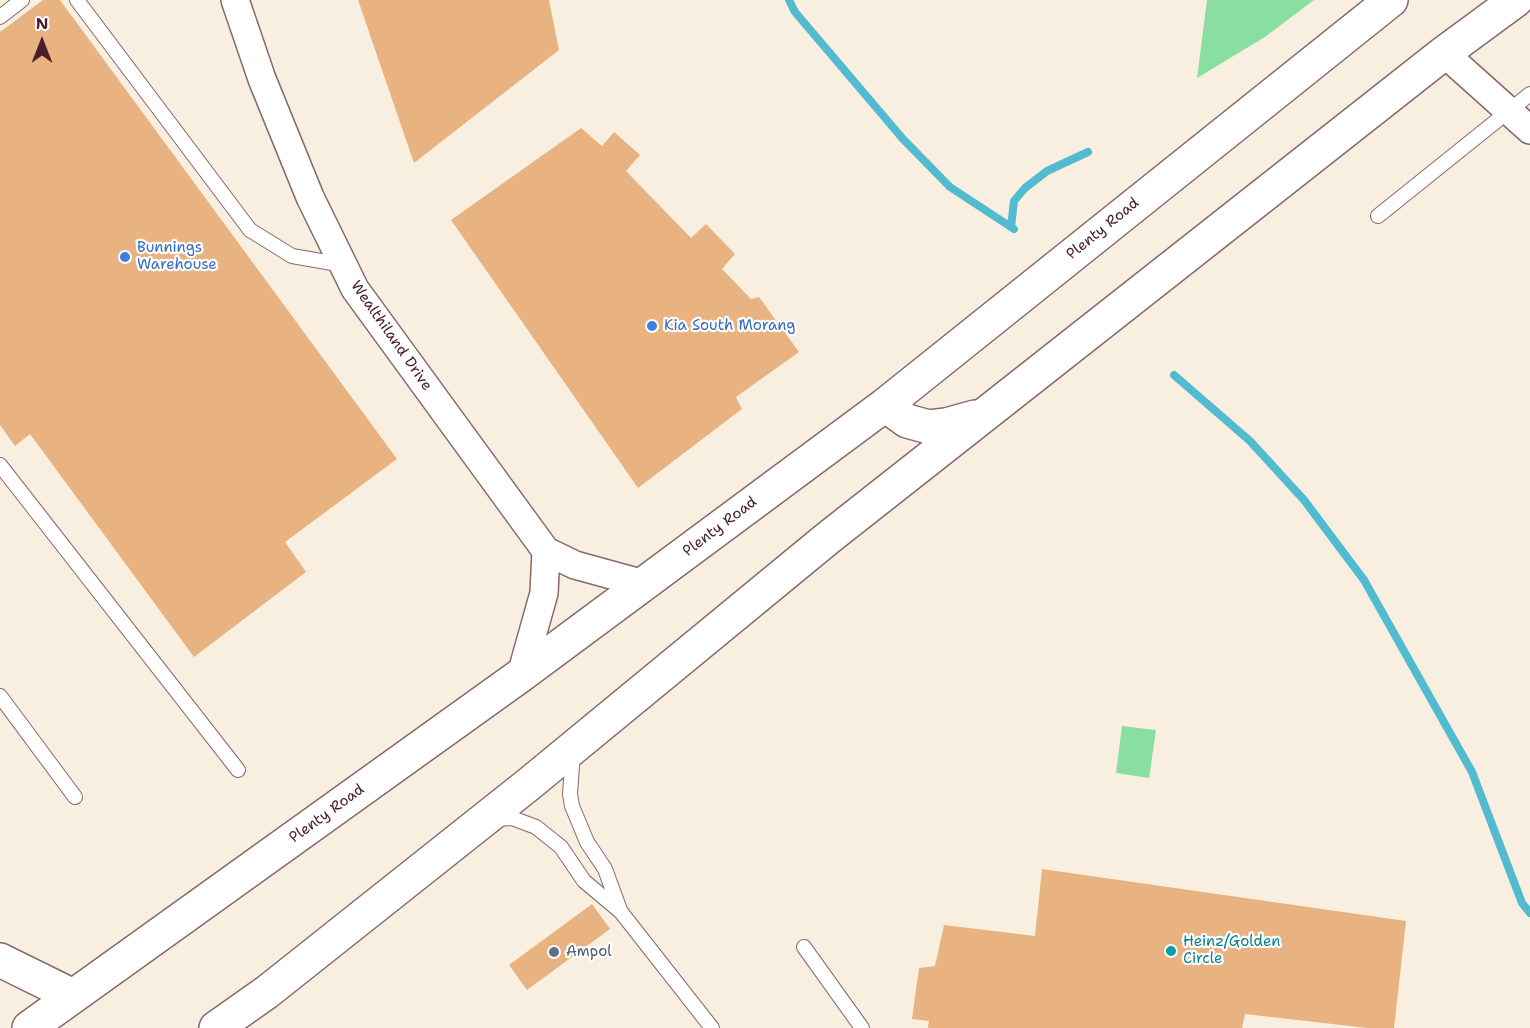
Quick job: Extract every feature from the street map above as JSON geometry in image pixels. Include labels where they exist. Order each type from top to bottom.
[{"type":"main road","name":"Plenty Road","points":[[29,1028],[521,675],[885,405],[1390,0]]},
{"type":"main road","points":[[216,1028],[267,992],[484,819],[828,538],[1444,53],[1516,0]]},
{"type":"main road","points":[[885,405],[907,421],[929,427],[946,425],[986,414]]},
{"type":"main road","points":[[0,960],[72,996]]},
{"type":"street","name":"Wealthiland Drive","points":[[235,0],[262,79],[310,197],[356,289],[546,551],[575,565],[644,584]]},
{"type":"street","points":[[1444,53],[1530,130]]},
{"type":"street","points":[[521,675],[544,593],[546,551]]},
{"type":"lane","points":[[0,16],[22,0]]},
{"type":"lane","points":[[76,0],[250,230],[292,256],[344,265]]},
{"type":"lane","points":[[1378,216],[1530,94]]},
{"type":"lane","points":[[0,465],[238,770]]},
{"type":"lane","points":[[0,696],[75,797]]},
{"type":"lane","points":[[573,747],[570,794],[572,806],[587,842],[605,869],[621,912]]},
{"type":"lane","points":[[484,819],[512,818],[536,827],[561,847],[584,881],[621,912],[712,1028]]},
{"type":"lane","points":[[804,947],[862,1028]]},
{"type":"green space","points":[[1207,0],[1314,0],[1265,37],[1197,78]]},
{"type":"green space","points":[[1122,726],[1156,730],[1149,778],[1116,773]]},
{"type":"building","name":"Bunnings Warehouse","points":[[43,0],[60,0],[397,459],[285,542],[306,572],[194,657],[30,434],[15,446],[0,425],[0,32]]},
{"type":"building","points":[[358,0],[549,0],[559,50],[414,163]]},
{"type":"building","name":"Kia South Morang","points":[[581,128],[602,146],[614,132],[640,155],[626,171],[691,238],[706,224],[735,254],[722,269],[751,299],[759,297],[799,352],[736,397],[742,409],[638,488],[451,220]]},
{"type":"building","name":"Heinz/Golden Circle","points":[[1042,869],[1406,921],[1394,1028],[1367,1028],[1245,1014],[1242,1028],[928,1028],[929,1021],[912,1019],[919,968],[935,966],[944,925],[1035,936]]},
{"type":"building","points":[[592,904],[610,929],[527,990],[509,965]]},
{"type":"waterway","points":[[789,0],[795,12],[903,139],[950,187],[1014,229]]},
{"type":"waterway","points":[[1011,227],[1014,201],[1025,188],[1047,171],[1088,152]]},
{"type":"waterway","points":[[1174,375],[1250,441],[1304,500],[1364,580],[1472,772],[1522,903],[1530,913]]},
{"type":"place","name":"Bunnings Warehouse","points":[[125,257]]},
{"type":"place","name":"Kia South Morang","points":[[652,326]]},
{"type":"place","name":"Heinz/Golden Circle","points":[[1171,951]]},
{"type":"place","name":"Ampol","points":[[554,952]]}]
